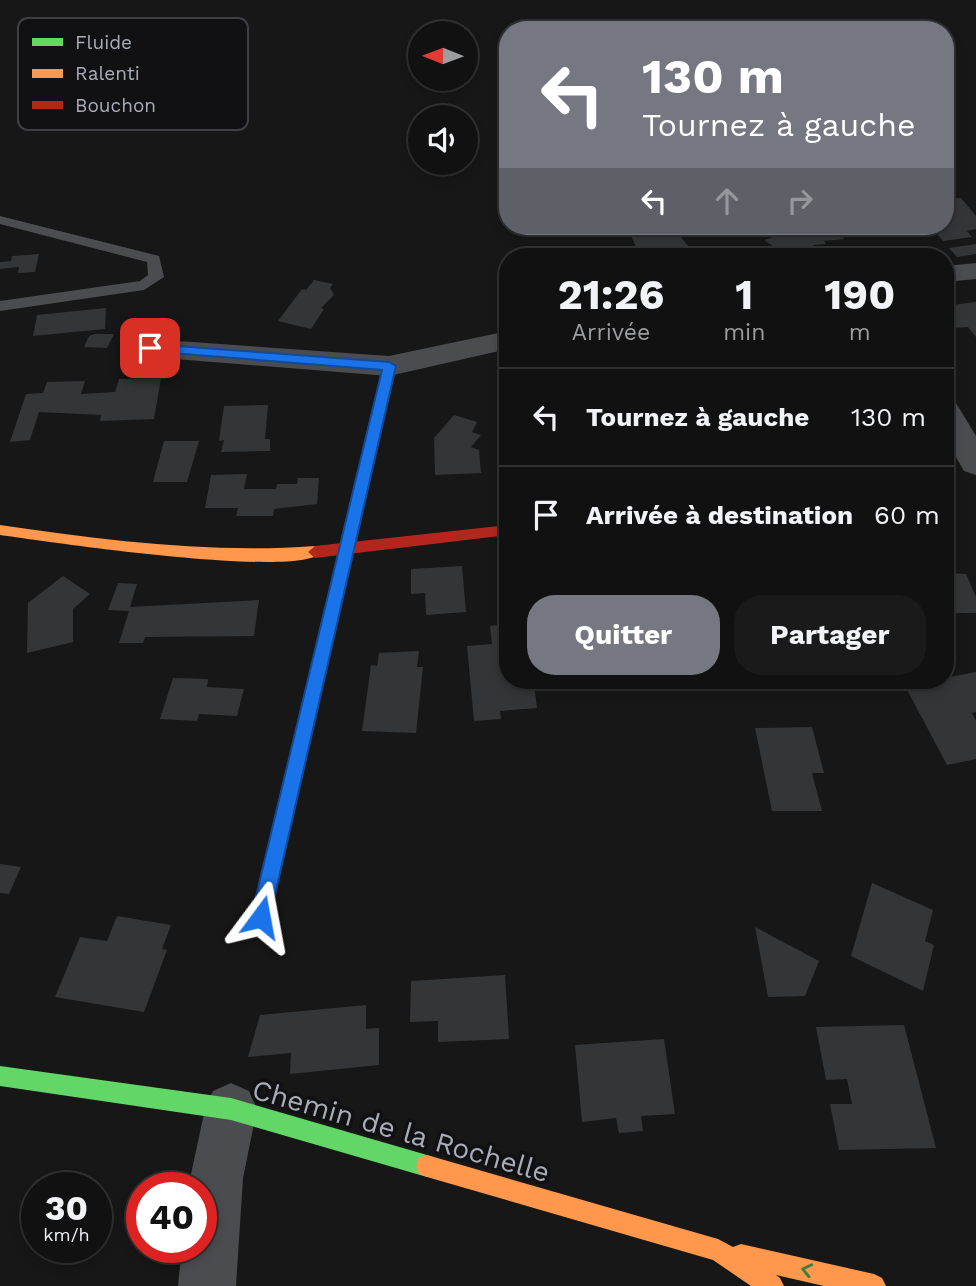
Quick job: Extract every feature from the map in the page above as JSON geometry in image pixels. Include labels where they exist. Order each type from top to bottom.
[{"type":"street","points":[[954,273],[976,271]]},
{"type":"street","points":[[150,348],[389,366],[499,342]]},
{"type":"street","points":[[261,917],[389,366]]},
{"type":"street","points":[[954,426],[976,463]]},
{"type":"street","points":[[0,530],[125,548],[188,553],[285,555],[345,551],[499,531]]},
{"type":"street","name":"Chemin de la Rochelle","points":[[0,1076],[231,1109],[718,1250],[772,1286]]},
{"type":"street","points":[[207,1286],[216,1178],[231,1109]]},
{"type":"street","points":[[718,1250],[874,1286]]},
{"type":"lane","points":[[0,220],[155,259],[156,277],[144,285],[0,306]]},
{"type":"building","points":[[954,198],[961,198],[976,216],[976,229],[967,231],[972,237],[943,241],[938,235],[954,235]]},
{"type":"building","points":[[680,235],[689,248],[637,248],[631,236]]},
{"type":"building","points":[[842,235],[844,239],[824,241],[826,244],[813,245],[814,248],[772,248],[774,247],[764,240],[774,237],[758,236]]},
{"type":"building","points":[[976,244],[976,254],[957,257],[954,248],[949,248]]},
{"type":"building","points":[[39,254],[35,272],[18,273],[19,267],[0,269],[0,262],[11,261],[12,256]]},
{"type":"building","points":[[314,280],[333,284],[330,288],[334,295],[321,308],[324,309],[311,329],[278,321],[302,289],[306,290]]},
{"type":"building","points":[[976,302],[976,337],[968,327],[954,328],[954,305]]},
{"type":"building","points":[[106,308],[105,329],[33,336],[37,315]]},
{"type":"building","points":[[114,334],[107,348],[84,347],[89,336]]},
{"type":"building","points":[[161,378],[154,419],[100,421],[101,415],[39,412],[30,440],[10,442],[26,394],[43,393],[47,382],[85,381],[81,394],[115,392],[119,379]]},
{"type":"building","points":[[268,405],[265,439],[270,439],[270,451],[221,452],[224,440],[219,441],[224,406]]},
{"type":"building","points":[[454,415],[477,422],[472,432],[481,435],[471,447],[479,450],[481,473],[435,475],[434,438]]},
{"type":"building","points":[[164,441],[199,441],[187,482],[153,482]]},
{"type":"building","points":[[247,474],[244,489],[276,489],[277,484],[297,484],[298,478],[319,478],[317,504],[274,509],[273,516],[236,516],[238,508],[205,508],[211,475]]},
{"type":"building","points":[[462,566],[466,612],[426,615],[425,593],[411,594],[411,569]]},
{"type":"building","points":[[954,573],[966,574],[976,597],[976,613],[954,613]]},
{"type":"building","points":[[63,576],[90,594],[73,609],[73,642],[27,653],[28,603]]},
{"type":"building","points":[[118,583],[137,584],[130,607],[259,600],[254,636],[145,637],[143,643],[119,643],[129,611],[108,610]]},
{"type":"building","points":[[499,625],[499,689],[535,689],[537,708],[500,711],[501,719],[474,721],[467,646],[492,644],[490,626]]},
{"type":"building","points":[[419,651],[417,667],[423,667],[416,733],[362,731],[371,665],[377,666],[379,653]]},
{"type":"building","points":[[976,672],[976,712],[972,713],[976,721],[976,759],[947,765],[907,689],[954,689],[954,676]]},
{"type":"building","points":[[173,678],[208,679],[207,687],[244,689],[237,716],[199,714],[197,721],[160,719]]},
{"type":"building","points":[[812,727],[824,773],[812,773],[822,811],[772,811],[755,728]]},
{"type":"building","points":[[0,864],[21,867],[9,894],[0,893]]},
{"type":"building","points":[[872,883],[933,910],[925,941],[934,945],[923,991],[851,956]]},
{"type":"building","points":[[117,916],[171,925],[162,949],[167,950],[144,1012],[55,997],[80,937],[107,941]]},
{"type":"building","points":[[755,927],[819,961],[805,996],[768,997]]},
{"type":"building","points":[[505,975],[509,1039],[438,1042],[438,1021],[410,1022],[411,981]]},
{"type":"building","points":[[366,1005],[366,1029],[379,1028],[379,1065],[290,1074],[291,1053],[248,1057],[260,1015]]},
{"type":"building","points":[[904,1025],[936,1148],[839,1150],[830,1104],[852,1104],[847,1079],[826,1080],[816,1027]]},
{"type":"building","points":[[664,1039],[675,1114],[641,1116],[643,1131],[619,1133],[616,1118],[582,1122],[575,1045]]},
{"type":"traffic: fast","points":[[260,917],[389,366]]},
{"type":"traffic: fast","points":[[0,1076],[231,1109],[427,1166]]},
{"type":"traffic: slow","points":[[0,530],[197,554],[277,555],[315,552]]},
{"type":"traffic: slow","points":[[427,1166],[718,1250],[772,1286]]},
{"type":"traffic: slow","points":[[741,1255],[874,1286]]},
{"type":"traffic: jam","points":[[315,552],[499,531]]},
{"type":"route","points":[[150,348],[389,366],[261,917]]}]
